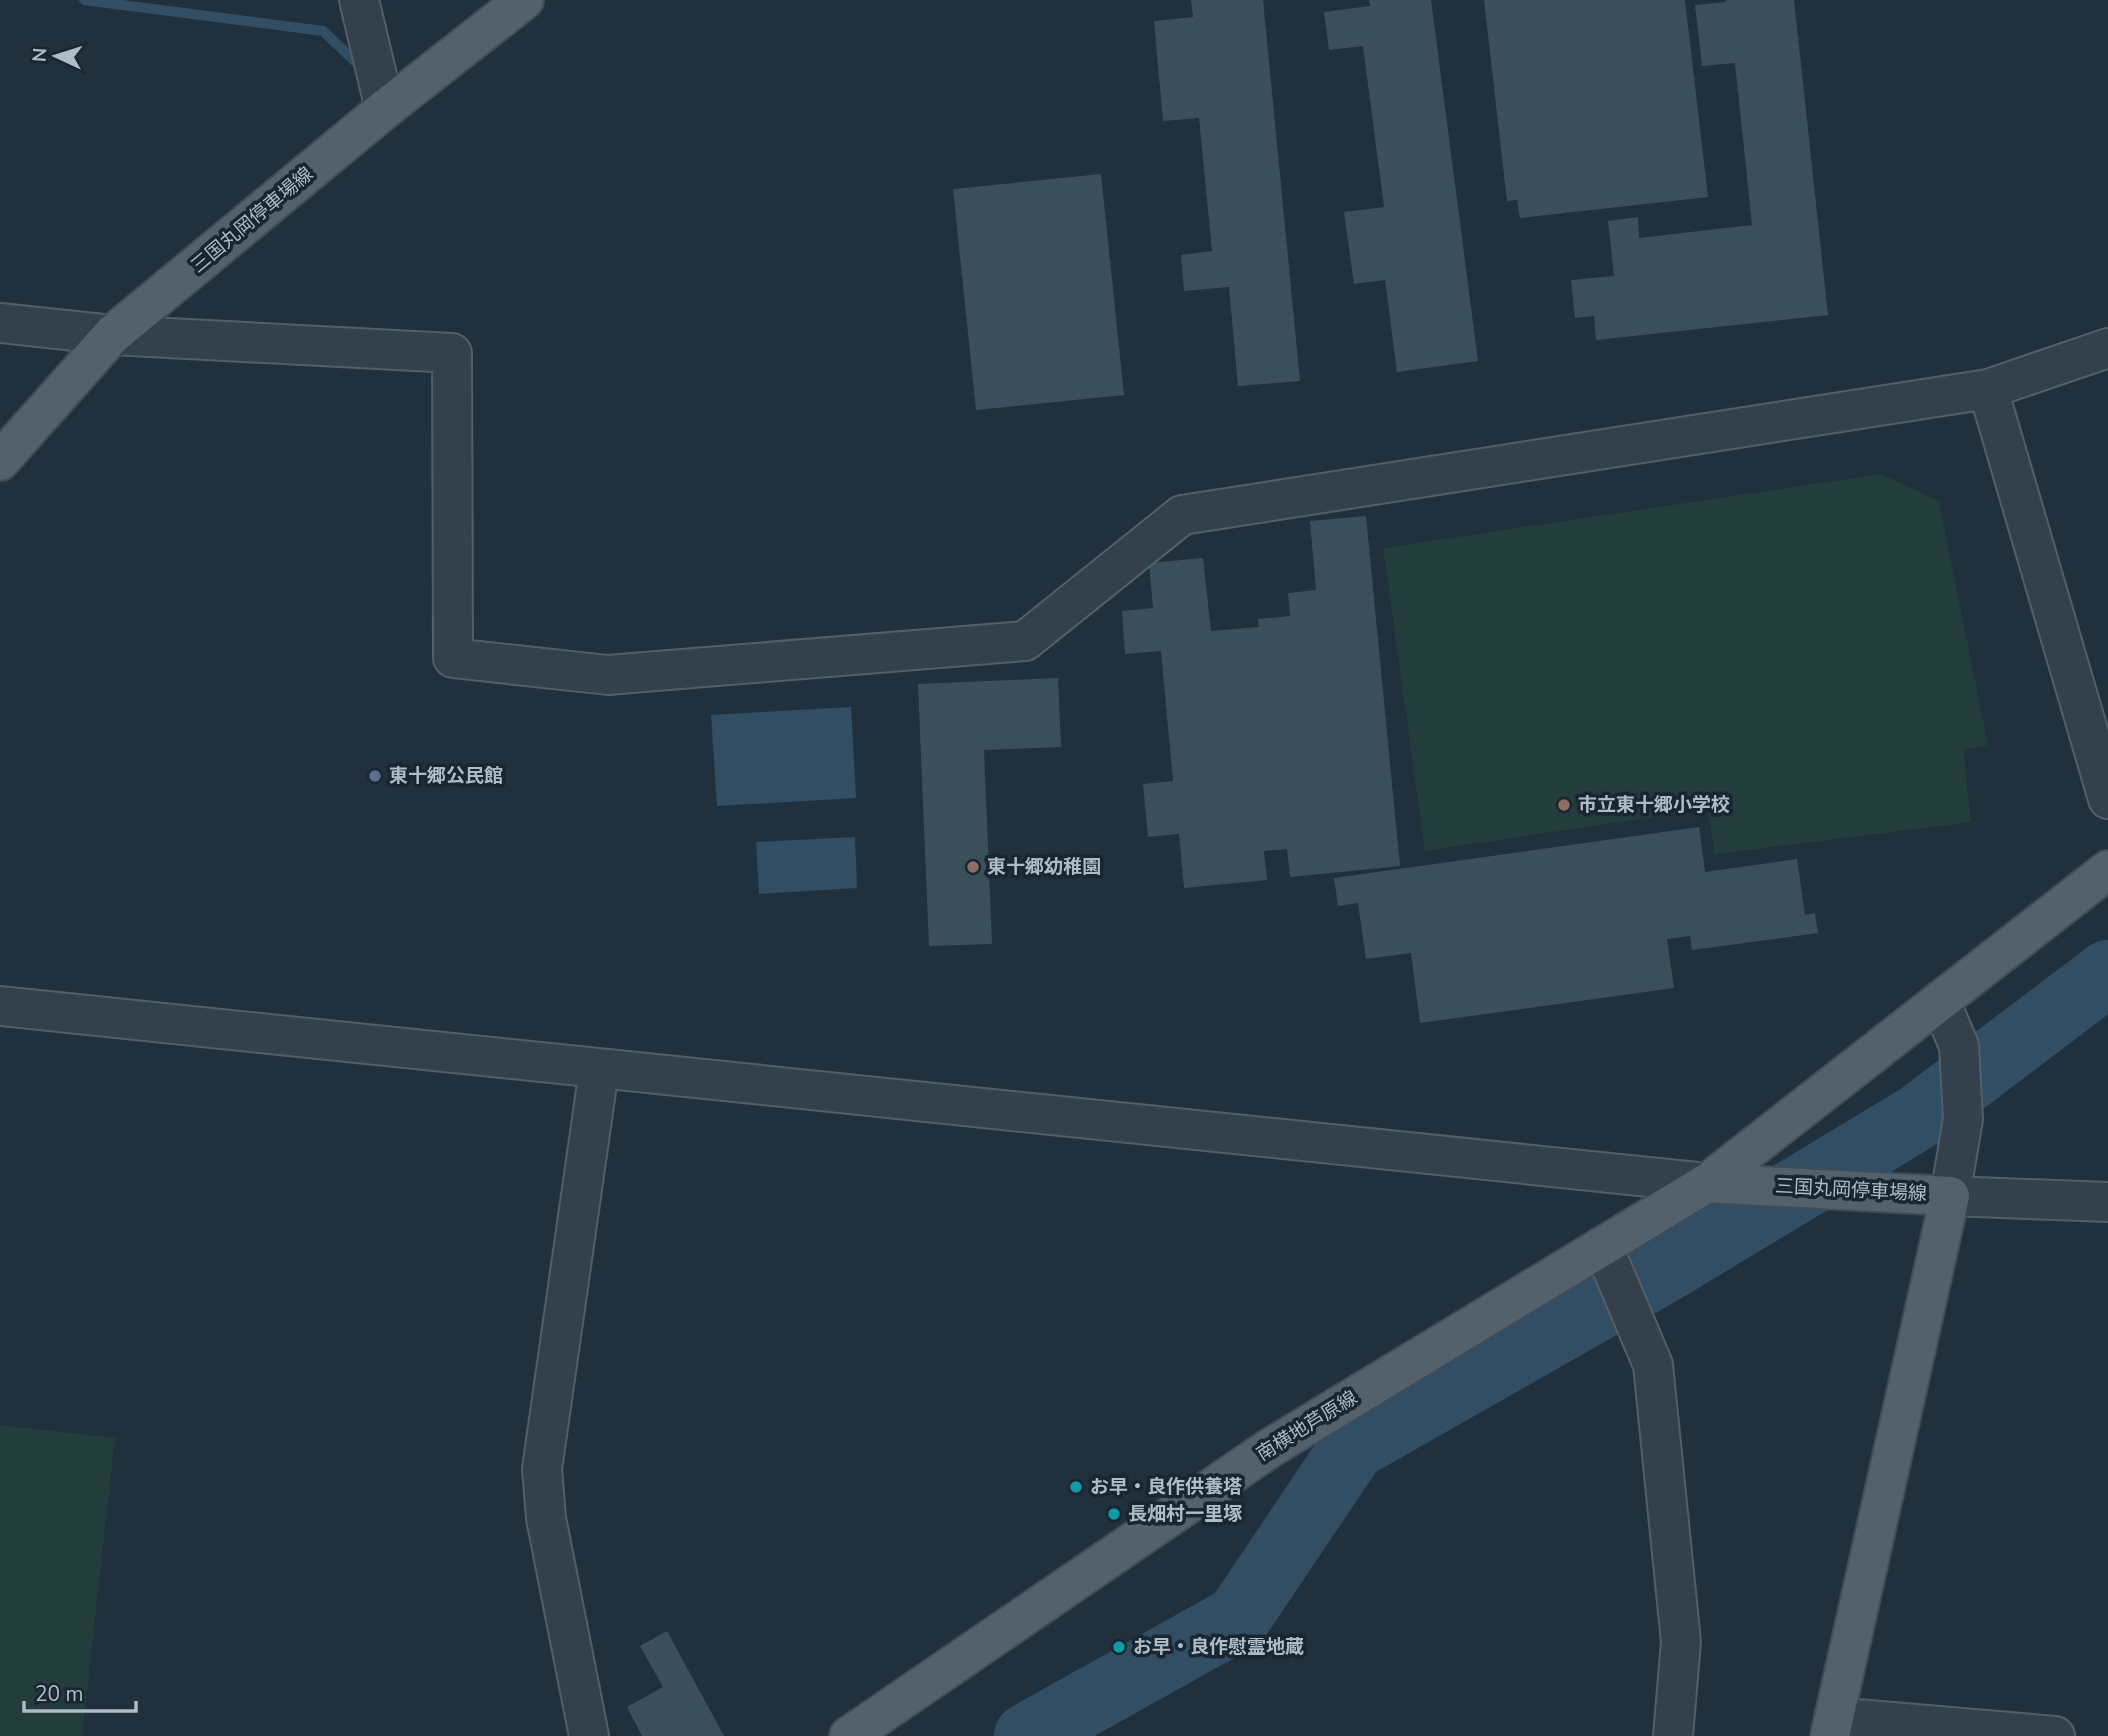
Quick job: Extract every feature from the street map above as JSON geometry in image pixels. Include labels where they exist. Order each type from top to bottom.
[{"type":"main road","name":"三国丸岡停車場線","points":[[0,461],[113,335],[385,109],[524,0]]},
{"type":"main road","points":[[1707,1183],[2108,870]]},
{"type":"main road","name":"三国丸岡停車場線","points":[[1707,1183],[1951,1196],[1832,1726]]},
{"type":"main road","name":"南横地芦原線","points":[[849,1736],[1270,1448],[1707,1183]]},
{"type":"street","points":[[359,0],[385,109]]},
{"type":"street","points":[[0,323],[113,335],[452,353],[453,658],[608,675],[1025,641],[1182,515],[1988,389],[2108,348]]},
{"type":"street","points":[[1988,389],[2108,799]]},
{"type":"street","points":[[1940,1001],[1959,1046],[1963,1119],[1951,1196],[2108,1202]]},
{"type":"street","points":[[0,1006],[1707,1183]]},
{"type":"street","points":[[589,1736],[546,1518],[542,1469],[599,1070]]},
{"type":"street","points":[[1600,1248],[1612,1268],[1653,1365],[1681,1642],[1673,1736]]},
{"type":"street","points":[[1832,1726],[2055,1736]]},
{"type":"green space","points":[[1881,474],[1939,501],[1988,745],[1963,749],[1971,822],[1715,854],[1707,809],[1425,851],[1383,548]]},
{"type":"green space","points":[[0,1425],[115,1438],[82,1736],[0,1736]]},
{"type":"water","points":[[851,707],[856,798],[717,806],[711,715]]},
{"type":"water","points":[[855,837],[857,888],[759,894],[756,842]]},
{"type":"building","points":[[1191,0],[1263,0],[1300,381],[1238,386],[1229,287],[1184,291],[1181,255],[1212,251],[1199,118],[1163,121],[1154,21],[1193,17]]},
{"type":"building","points":[[1369,0],[1431,0],[1478,361],[1397,372],[1385,280],[1354,284],[1344,212],[1384,207],[1363,46],[1329,50],[1324,12],[1370,6]]},
{"type":"building","points":[[1484,0],[1685,0],[1708,197],[1520,218],[1517,200],[1507,201]]},
{"type":"building","points":[[1726,0],[1794,0],[1828,315],[1596,340],[1594,316],[1575,318],[1571,280],[1614,276],[1608,221],[1638,217],[1639,238],[1752,225],[1735,63],[1702,66],[1695,5]]},
{"type":"building","points":[[1101,174],[1124,395],[976,410],[953,189]]},
{"type":"building","points":[[1366,516],[1400,866],[1290,877],[1287,849],[1264,851],[1267,880],[1184,888],[1179,834],[1148,837],[1143,784],[1173,781],[1161,651],[1125,654],[1122,611],[1153,608],[1149,563],[1203,558],[1211,631],[1259,627],[1258,619],[1290,616],[1288,593],[1316,590],[1310,521]]},
{"type":"building","points":[[1058,678],[1061,747],[984,750],[992,944],[929,946],[918,684]]},
{"type":"building","points":[[1699,827],[1705,872],[1797,859],[1805,915],[1815,913],[1818,933],[1692,950],[1690,936],[1667,939],[1674,988],[1420,1023],[1411,953],[1366,959],[1358,903],[1338,906],[1334,878]]},
{"type":"building","points":[[667,1631],[724,1736],[642,1736],[627,1707],[663,1687],[640,1646]]},
{"type":"waterway","points":[[84,0],[323,31],[362,68]]},
{"type":"waterway","points":[[1027,1736],[1238,1618],[1353,1447],[1666,1269],[1918,1117],[2108,973]]},
{"type":"place","name":"東十郷公民館","points":[[375,776]]},
{"type":"place","name":"市立東十郷小学校","points":[[1564,805]]},
{"type":"place","name":"東十郷幼稚園","points":[[973,867]]},
{"type":"place","name":"お早・良作供養塔","points":[[1076,1487]]},
{"type":"place","name":"長畑村一里塚","points":[[1114,1514]]},
{"type":"place","name":"お早・良作慰霊地蔵","points":[[1119,1647]]}]
